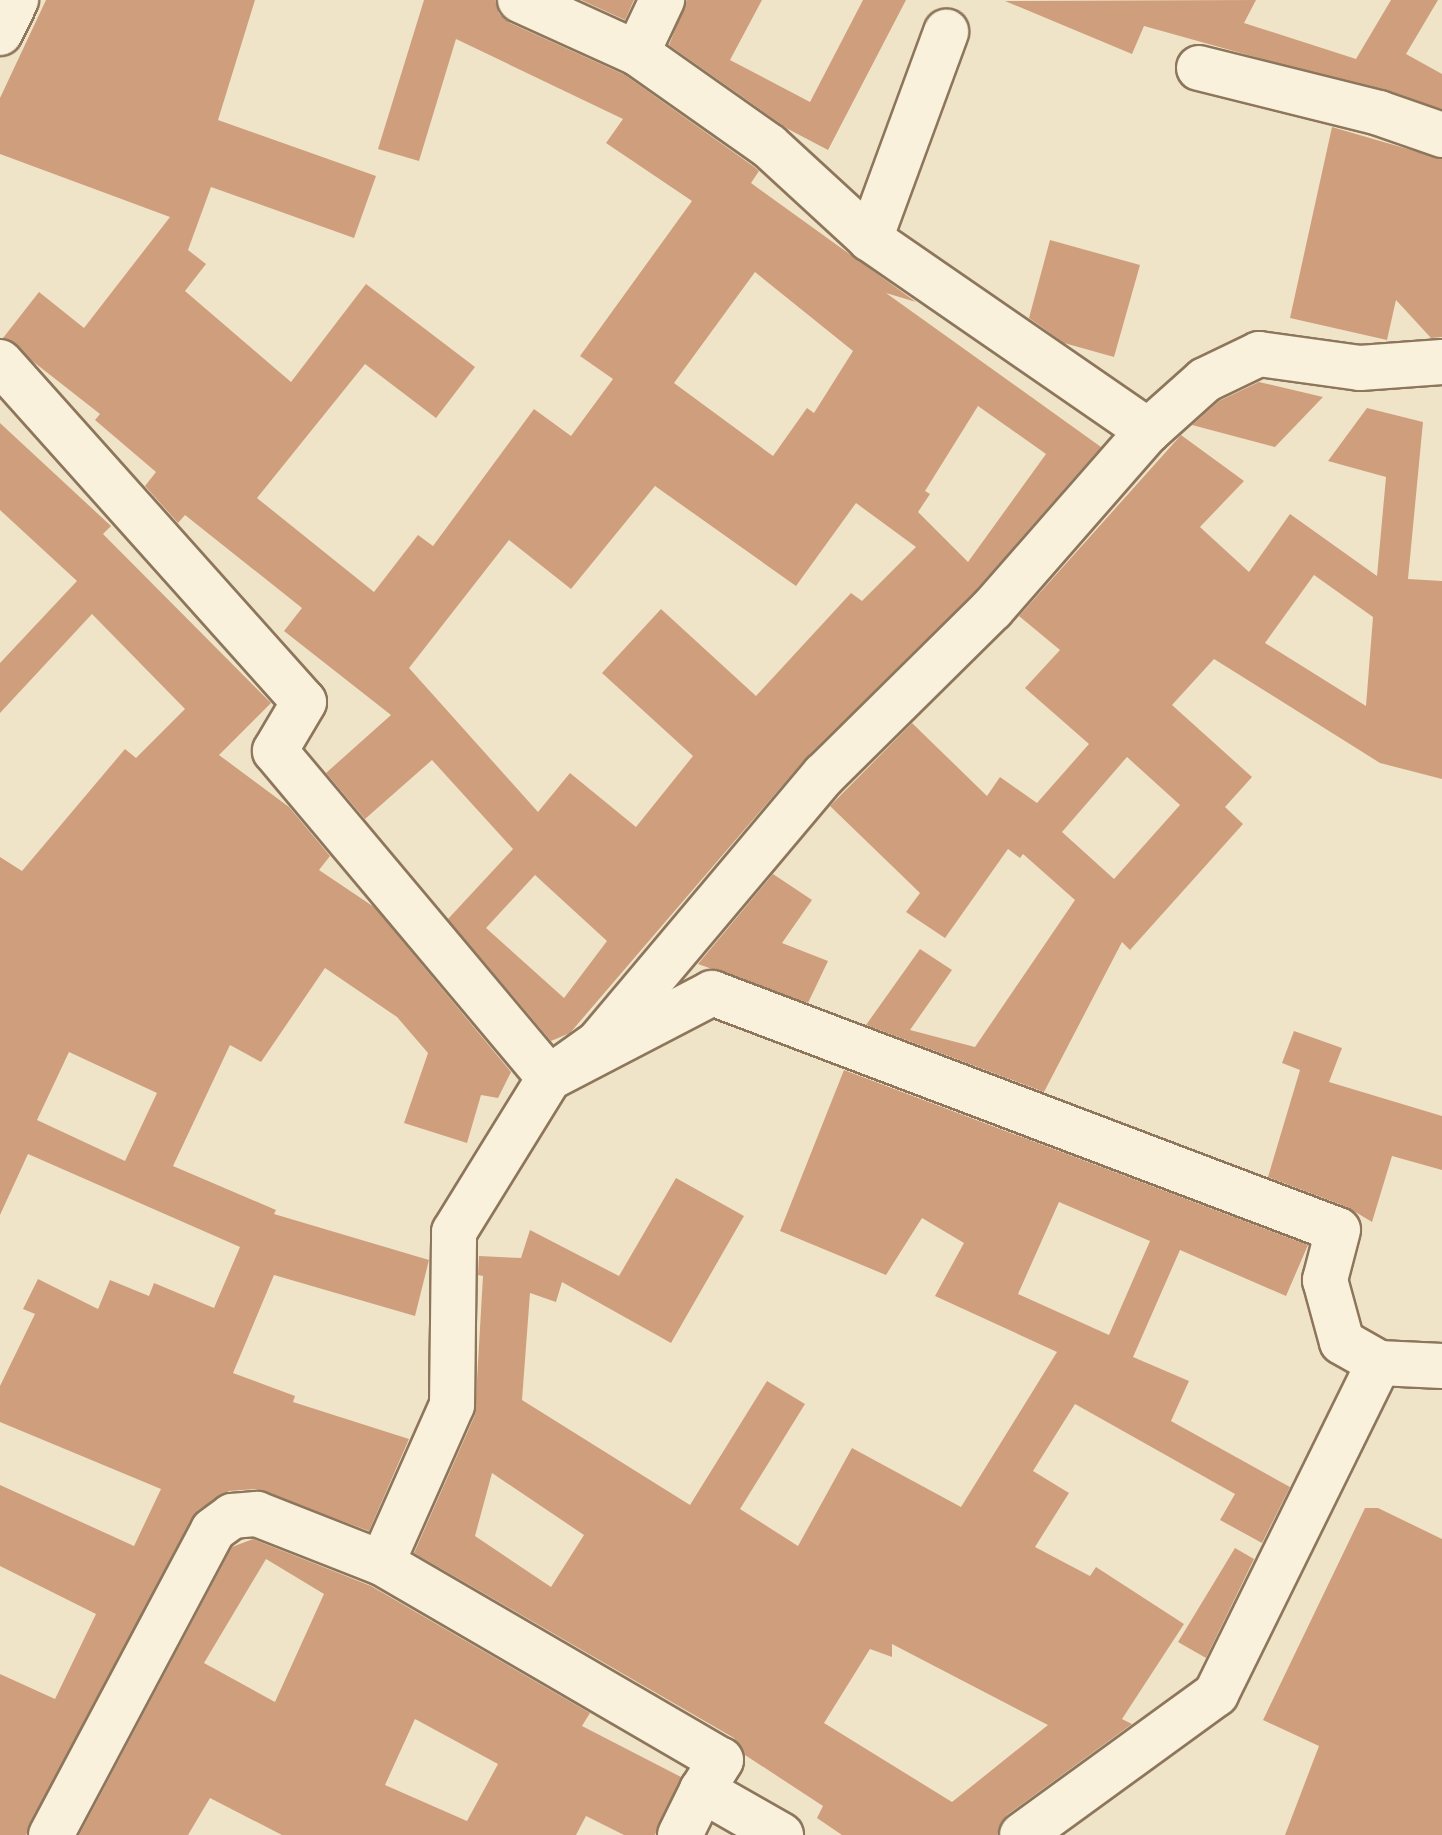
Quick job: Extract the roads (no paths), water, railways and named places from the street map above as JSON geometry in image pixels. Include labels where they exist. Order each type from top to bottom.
[{"type":"street","points":[[0,33],[16,0]]},
{"type":"street","points":[[520,0],[637,53],[769,146],[870,239],[1148,431]]},
{"type":"street","points":[[637,53],[662,0]]},
{"type":"street","points":[[870,239],[946,32]]},
{"type":"street","points":[[1199,68],[1379,113],[1442,135]]},
{"type":"street","points":[[382,1563],[452,1405],[454,1232],[549,1078],[598,1043],[824,775],[992,609],[1148,431],[1205,380],[1259,354],[1360,368],[1442,362]]},
{"type":"street","points":[[0,362],[304,702],[275,751],[549,1078]]},
{"type":"street","points":[[549,1078],[712,993],[1338,1230],[1325,1280],[1342,1342],[1379,1363],[1442,1366]]},
{"type":"street","points":[[1022,1835],[1216,1694],[1379,1363]]},
{"type":"street","points":[[51,1835],[213,1530],[232,1516],[257,1514],[382,1563],[721,1760],[680,1835]]},
{"type":"street","points":[[702,1790],[781,1835]]}]
